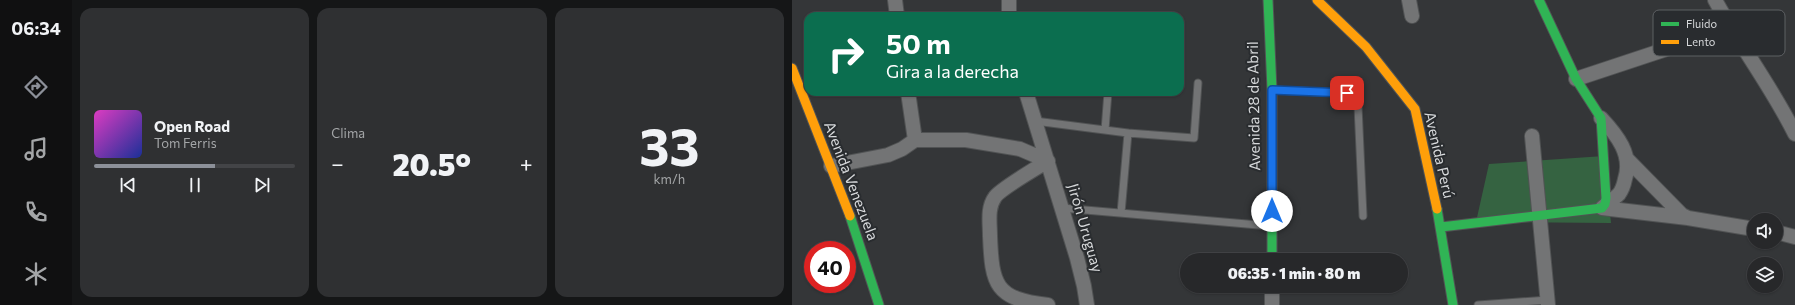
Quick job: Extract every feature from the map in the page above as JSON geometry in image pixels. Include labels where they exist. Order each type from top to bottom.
[{"type":"main road","name":"Avenida 28 de Abril","points":[[1268,0],[1272,90],[1272,253]]},
{"type":"main road","name":"Avenida Perú","points":[[1317,0],[1366,48],[1415,109],[1441,227],[1453,305]]},
{"type":"main road","points":[[1441,227],[1602,208],[1605,204],[1606,198],[1601,118],[1598,111],[1576,79],[1539,0]]},
{"type":"main road","name":"Avenida Venezuela","points":[[792,68],[831,166],[868,267],[879,305]]},
{"type":"street","points":[[895,0],[896,12]]},
{"type":"street","points":[[1009,0],[1009,12]]},
{"type":"street","points":[[1409,0],[1412,16]]},
{"type":"street","points":[[1715,0],[1720,10]]},
{"type":"street","points":[[1576,79],[1653,54]]},
{"type":"street","points":[[1748,56],[1786,115],[1795,134]]},
{"type":"street","points":[[909,96],[915,140]]},
{"type":"street","name":"Jirón Uruguay","points":[[1027,96],[1062,208],[1084,286],[1087,305]]},
{"type":"street","points":[[1601,118],[1614,132],[1622,146],[1626,158],[1627,172],[1620,193],[1602,208]]},
{"type":"street","points":[[1532,136],[1541,216],[1548,303]]},
{"type":"street","points":[[831,166],[888,155],[902,150],[915,140],[966,140],[1020,149],[1048,161]]},
{"type":"street","points":[[1626,158],[1682,215],[1688,218]]},
{"type":"street","points":[[1048,161],[995,196],[989,212],[991,268],[998,285],[1011,295],[1026,302],[1048,305]]},
{"type":"street","points":[[1602,208],[1688,218],[1747,228]]},
{"type":"street","points":[[1783,234],[1795,237]]},
{"type":"street","points":[[1272,293],[1272,305]]},
{"type":"lane","points":[[1035,121],[1128,133],[1194,138],[1198,82]]},
{"type":"lane","points":[[1272,90],[1347,93],[1355,98],[1358,106],[1363,216]]},
{"type":"lane","points":[[1105,130],[1108,96]]},
{"type":"lane","points":[[1121,213],[1128,133]]},
{"type":"lane","points":[[1062,208],[1272,226]]},
{"type":"lane","points":[[1478,305],[1548,303]]},
{"type":"green space","points":[[1604,156],[1611,223],[1476,222],[1489,164]]},
{"type":"traffic: fast","points":[[1268,0],[1272,90],[1272,253]]},
{"type":"traffic: fast","points":[[1441,227],[1602,208],[1605,204],[1606,198],[1601,118],[1576,79],[1539,0]]},
{"type":"traffic: fast","points":[[1437,209],[1453,305]]},
{"type":"traffic: fast","points":[[850,216],[879,305]]},
{"type":"traffic: slow","points":[[1317,0],[1366,47],[1415,109],[1437,209]]},
{"type":"traffic: slow","points":[[792,68],[850,216]]},
{"type":"route","points":[[1272,211],[1272,90],[1347,93]]}]
